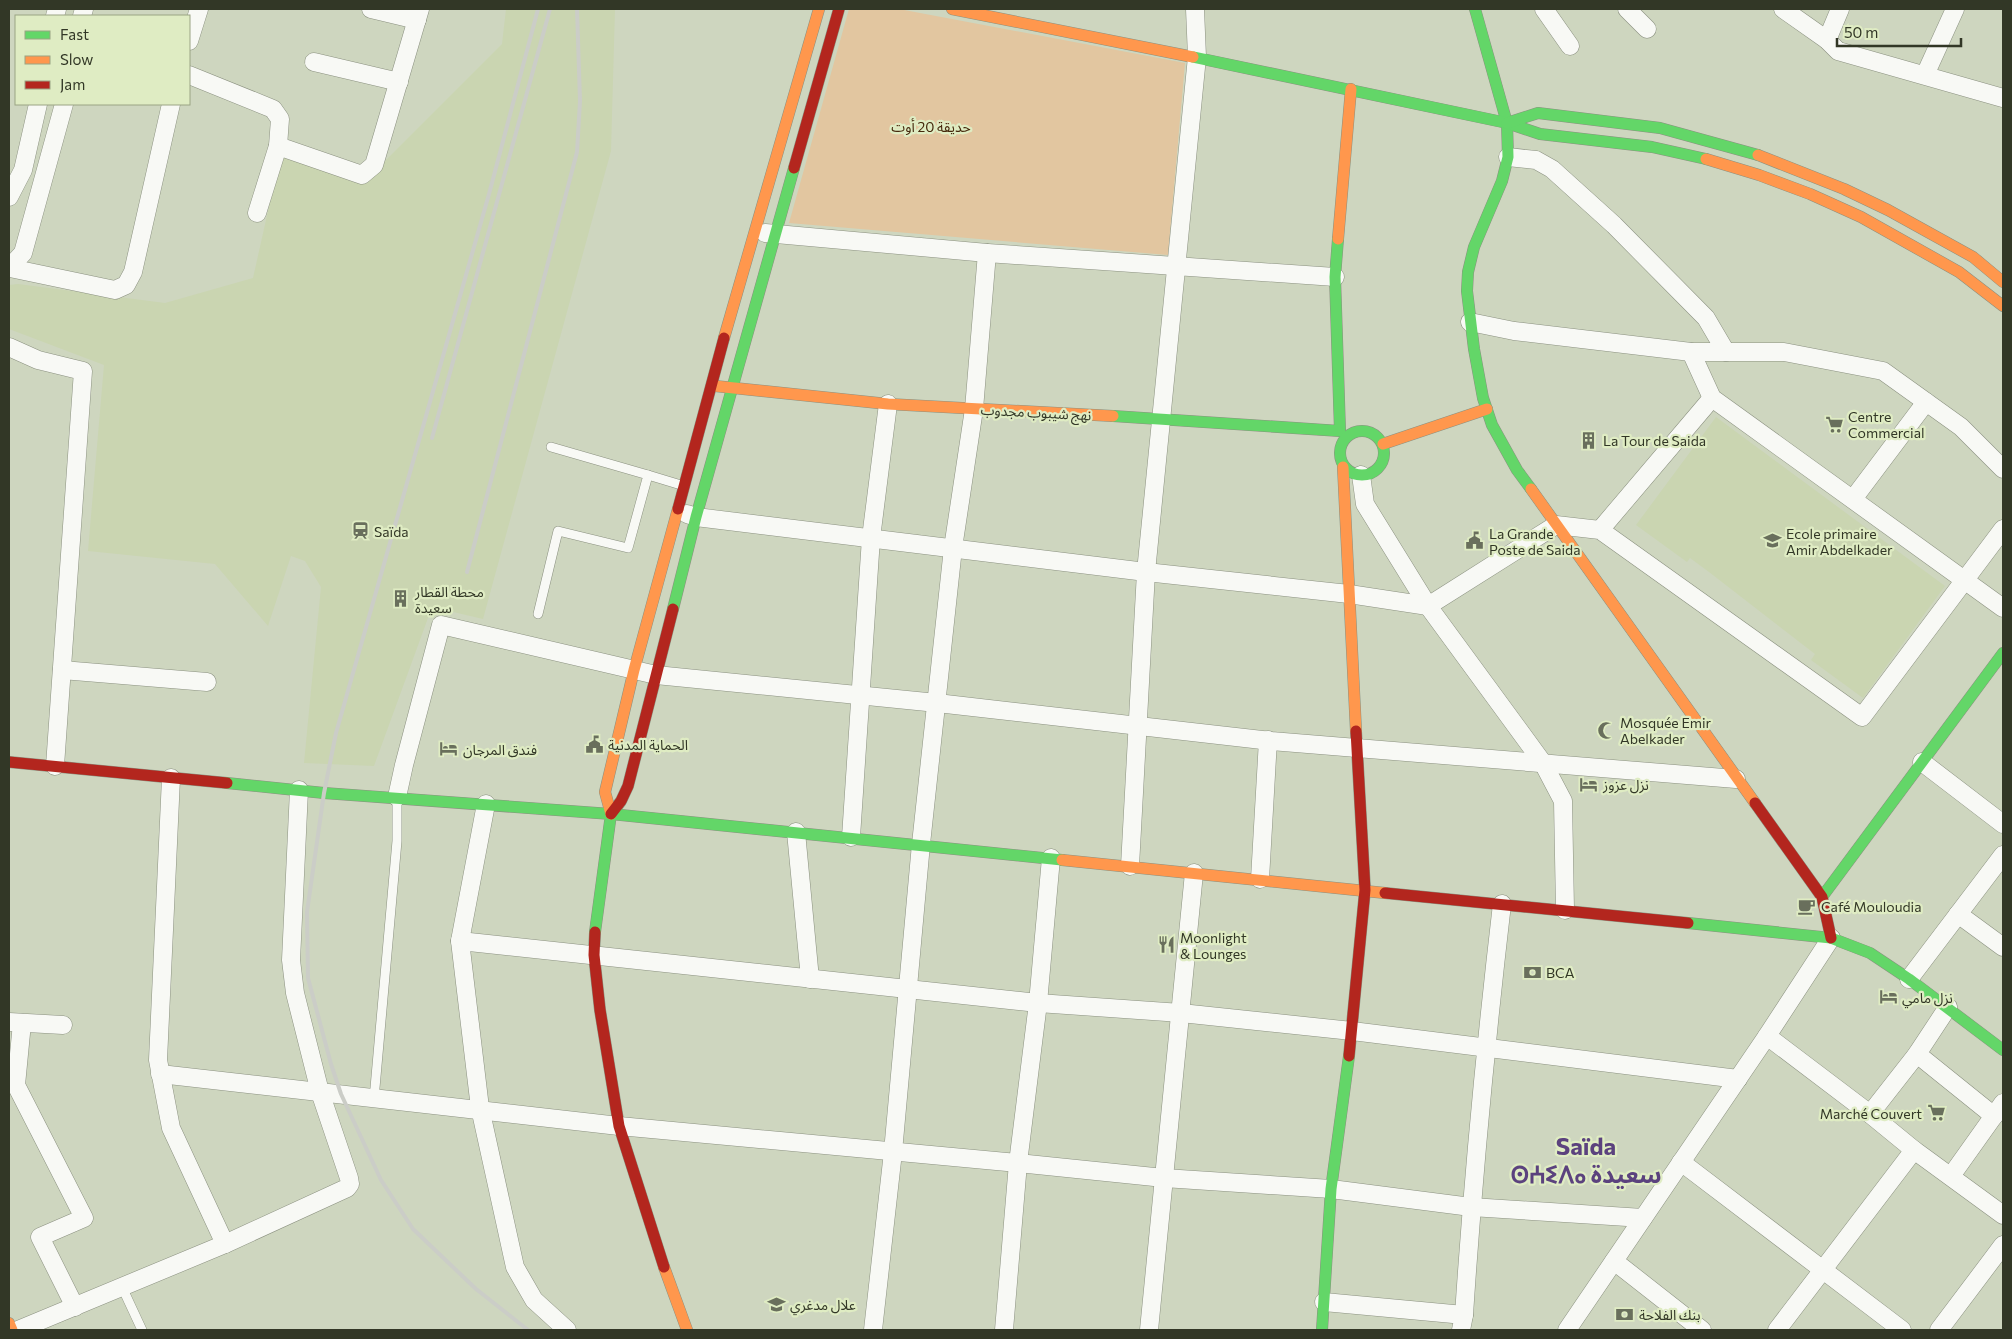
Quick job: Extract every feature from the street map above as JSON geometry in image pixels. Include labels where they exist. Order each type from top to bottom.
[{"type":"main road","points":[[688,1330],[662,1260],[619,1126],[600,1010],[594,955],[596,918],[611,814],[605,792],[634,670],[711,385],[819,9]]},
{"type":"main road","points":[[611,814],[621,801],[628,786],[696,517],[839,9]]},
{"type":"main road","points":[[952,9],[1012,15],[1197,57],[1507,123],[1540,134],[1652,147],[1706,159],[1767,178],[1844,209],[1910,243],[1959,272],[2003,306]]},
{"type":"main road","points":[[1475,9],[1507,123],[1508,157],[1502,181],[1474,247],[1468,272],[1467,291],[1474,349],[1492,425],[1518,470],[1556,525],[1822,897],[1831,938]]},
{"type":"main road","points":[[1322,1330],[1331,1189],[1352,1031],[1365,890],[1356,748],[1343,467],[1339,454],[1341,444],[1335,277],[1351,89]]},
{"type":"main road","points":[[1507,123],[1538,113],[1660,128],[1754,154],[1844,189],[1905,219],[1973,257],[2003,282]]},
{"type":"main road","name":"نهج شيبوب مجدوب","points":[[711,385],[732,389],[888,404],[1161,418],[1352,433]]},
{"type":"main road","points":[[1383,444],[1487,409]]},
{"type":"main road","points":[[1341,444],[1352,433],[1362,430],[1376,435],[1383,444],[1384,454],[1379,469],[1368,475],[1354,475],[1343,467]]},
{"type":"main road","points":[[1822,897],[2003,653]]},
{"type":"main road","points":[[9,762],[298,790],[611,814],[851,837],[1831,938],[1870,953],[1948,1007],[2003,1050]]},
{"type":"main road","points":[[9,1323],[12,1330]]},
{"type":"street","points":[[190,38],[199,9]]},
{"type":"street","points":[[278,146],[362,175],[374,165],[419,14],[371,9]]},
{"type":"street","points":[[1130,866],[1146,572],[1197,57],[1195,9]]},
{"type":"street","points":[[1544,9],[1570,46]]},
{"type":"street","points":[[1626,9],[1648,29]]},
{"type":"street","points":[[1783,9],[1838,50],[2003,98]]},
{"type":"street","points":[[1827,40],[1840,9]]},
{"type":"street","points":[[1925,75],[1955,9]]},
{"type":"street","points":[[314,62],[400,82]]},
{"type":"street","points":[[190,75],[273,109],[280,119],[278,146],[256,213]]},
{"type":"street","points":[[9,196],[23,170],[38,105]]},
{"type":"street","points":[[9,268],[23,253],[64,105]]},
{"type":"street","points":[[9,268],[115,290],[126,285],[133,272],[171,105]]},
{"type":"street","points":[[1508,157],[1536,160],[1545,164],[1614,225],[1706,318],[1726,352]]},
{"type":"street","points":[[755,232],[1176,267],[1335,277]]},
{"type":"street","points":[[873,1330],[893,1152],[920,844],[953,548],[974,409],[987,252]]},
{"type":"street","points":[[1470,322],[1514,330],[1691,352],[1784,352],[1883,371],[1961,427],[2003,469]]},
{"type":"street","points":[[9,347],[38,360],[83,371],[55,766]]},
{"type":"street","points":[[1691,352],[1712,398],[2003,608]]},
{"type":"street","points":[[1600,530],[1712,398]]},
{"type":"street","points":[[1853,499],[1926,402]]},
{"type":"street","points":[[851,837],[871,538],[888,404]]},
{"type":"street","points":[[1361,475],[1366,504],[1428,606],[1543,763],[1563,801],[1564,910]]},
{"type":"street","points":[[1344,510],[1366,504]]},
{"type":"street","points":[[678,510],[696,517],[1146,572],[1349,594],[1428,606],[1556,525],[1600,530],[1862,717],[2003,529]]},
{"type":"street","points":[[397,797],[441,624],[656,675],[937,703],[1268,740],[1736,779]]},
{"type":"street","points":[[62,670],[207,682]]},
{"type":"street","points":[[1260,880],[1268,740]]},
{"type":"street","points":[[1922,762],[2003,824]]},
{"type":"street","points":[[171,778],[158,1060],[171,1128],[225,1244]]},
{"type":"street","points":[[18,1330],[225,1244],[347,1188],[350,1178],[320,1092],[295,993],[291,960],[298,790]]},
{"type":"street","points":[[486,804],[460,941],[480,1108],[515,1267],[534,1300],[567,1330]]},
{"type":"street","points":[[796,832],[810,979]]},
{"type":"street","points":[[1909,979],[2003,855]]},
{"type":"street","points":[[1004,1330],[1018,1162],[1038,1003],[1051,858]]},
{"type":"street","points":[[1149,1330],[1194,873]]},
{"type":"street","points":[[1324,1302],[1462,1323],[1486,1047],[1502,904]]},
{"type":"street","points":[[1958,914],[2003,947]]},
{"type":"street","points":[[1567,1330],[1767,1036],[1831,938]]},
{"type":"street","points":[[460,941],[1038,1003],[1181,1013],[1352,1031],[1738,1079]]},
{"type":"street","points":[[1870,1114],[1916,1054],[1948,1007]]},
{"type":"street","points":[[63,1025],[15,1022],[16,1085],[84,1218],[40,1237],[75,1307]]},
{"type":"street","points":[[1767,1036],[1914,1150],[2003,1215]]},
{"type":"street","points":[[1916,1054],[1998,1110],[1951,1176]]},
{"type":"street","points":[[160,1074],[374,1099],[480,1108],[619,1126],[1018,1162],[1164,1178],[1331,1189],[1471,1207],[1643,1218]]},
{"type":"street","points":[[1777,1330],[1914,1150]]},
{"type":"street","points":[[1681,1162],[1902,1330]]},
{"type":"street","points":[[1939,1330],[2001,1252]]},
{"type":"street","points":[[1614,1262],[1702,1330]]},
{"type":"lane","points":[[552,447],[684,486]]},
{"type":"lane","points":[[538,614],[558,531],[628,548],[648,475]]},
{"type":"lane","points":[[374,1099],[397,841],[397,797]]},
{"type":"lane","points":[[122,1287],[142,1330]]},
{"type":"shaded area","points":[[506,9],[615,9],[611,151],[483,619],[432,607],[374,766],[304,763],[321,587],[305,561],[291,556],[268,626],[215,564],[88,551],[104,365],[9,329],[9,285],[18,284],[165,303],[253,278],[281,153],[374,172],[502,44]]},
{"type":"shaded area","name":"Ecole primaire Amir Abdelkader","points":[[1716,417],[1945,586],[1863,698],[1811,660],[1815,654],[1709,572],[1690,558],[1687,562],[1636,525]]},
{"type":"green space","name":"حديقة 20 أوت","points":[[849,9],[899,9],[1185,63],[1168,255],[789,223]]},
{"type":"railway","points":[[528,1330],[476,1289],[413,1229],[381,1180],[341,1094],[331,1064],[308,978],[307,912],[324,793],[336,733],[489,194],[538,9]]},
{"type":"railway","points":[[432,438],[550,9]]},
{"type":"railway","points":[[467,572],[577,152],[580,101],[577,9]]},
{"type":"traffic: fast","points":[[1475,9],[1507,123],[1508,157],[1502,181],[1474,247],[1468,272],[1467,291],[1474,349],[1483,398],[1492,425],[1517,470],[1531,489]]},
{"type":"traffic: fast","points":[[1193,57],[1507,123],[1540,134],[1652,147],[1706,159]]},
{"type":"traffic: fast","points":[[1507,123],[1538,113],[1660,128],[1758,155]]},
{"type":"traffic: fast","points":[[673,609],[696,517],[794,168]]},
{"type":"traffic: fast","points":[[1113,416],[1340,431],[1335,277],[1338,239]]},
{"type":"traffic: fast","points":[[1358,431],[1366,431],[1378,437],[1384,453],[1378,469],[1366,475],[1358,475],[1346,469],[1340,457],[1340,449],[1346,437],[1358,431]]},
{"type":"traffic: fast","points":[[1822,897],[2003,653]]},
{"type":"traffic: fast","points":[[227,783],[324,793],[611,814],[595,932]]},
{"type":"traffic: fast","points":[[611,814],[1062,860]]},
{"type":"traffic: fast","points":[[1688,923],[1831,938],[1870,953],[1909,979],[2003,1050]]},
{"type":"traffic: fast","points":[[1322,1330],[1331,1189],[1349,1056]]},
{"type":"traffic: slow","points":[[724,338],[819,9]]},
{"type":"traffic: slow","points":[[952,9],[1193,57]]},
{"type":"traffic: slow","points":[[1338,239],[1351,89]]},
{"type":"traffic: slow","points":[[1758,155],[1844,189],[1888,210],[1973,257],[2003,282]]},
{"type":"traffic: slow","points":[[1706,159],[1759,175],[1810,194],[1861,217],[1959,272],[2003,306]]},
{"type":"traffic: slow","points":[[715,386],[888,404],[1113,416]]},
{"type":"traffic: slow","points":[[1383,444],[1487,409]]},
{"type":"traffic: slow","points":[[1343,467],[1356,731]]},
{"type":"traffic: slow","points":[[1531,489],[1755,803]]},
{"type":"traffic: slow","points":[[611,814],[605,792],[634,670],[678,509]]},
{"type":"traffic: slow","points":[[1062,860],[1385,893]]},
{"type":"traffic: slow","points":[[664,1267],[687,1330]]},
{"type":"traffic: slow","points":[[9,1323],[12,1330]]},
{"type":"traffic: jam","points":[[794,168],[839,9]]},
{"type":"traffic: jam","points":[[678,509],[724,338]]},
{"type":"traffic: jam","points":[[611,814],[621,801],[628,786],[673,609]]},
{"type":"traffic: jam","points":[[1349,1056],[1365,890],[1356,731]]},
{"type":"traffic: jam","points":[[9,762],[227,783]]},
{"type":"traffic: jam","points":[[1755,803],[1822,897],[1831,938]]},
{"type":"traffic: jam","points":[[1385,893],[1688,923]]},
{"type":"traffic: jam","points":[[595,932],[594,955],[600,1010],[619,1126],[664,1267]]},
{"type":"place","name":"Centre Commercial","points":[[1834,424]]},
{"type":"place","name":"La Tour de Saida","points":[[1589,440]]},
{"type":"place","name":"Saïda","points":[[360,531]]},
{"type":"place","name":"La Grande Poste de Saida","points":[[1475,541]]},
{"type":"place","name":"Ecole primaire Amir Abdelkader","points":[[1772,541]]},
{"type":"place","name":"محطة القطار سعيدة","points":[[401,599]]},
{"type":"place","name":"Mosquée Emir Abelkader","points":[[1606,730]]},
{"type":"place","name":"الحماية المدنية","points":[[594,744]]},
{"type":"place","name":"فندق المرجان","points":[[449,749]]},
{"type":"place","name":"نزل عزوز","points":[[1589,784]]},
{"type":"place","name":"Café Mouloudia","points":[[1807,906]]},
{"type":"place","name":"Moonlight & Lounges","points":[[1166,945]]},
{"type":"place","name":"BCA","points":[[1532,972]]},
{"type":"place","name":"نزل مامي","points":[[1888,997]]},
{"type":"place","name":"Marché Couvert","points":[[1936,1113]]},
{"type":"place","name":"علال مدغري","points":[[776,1304]]},
{"type":"place","name":"بنك الفلاحة","points":[[1625,1314]]},
{"type":"district","name":"Saïda ⵙⵄⵉⴷⴰ سعيدة","points":[[1586,1159]]}]
